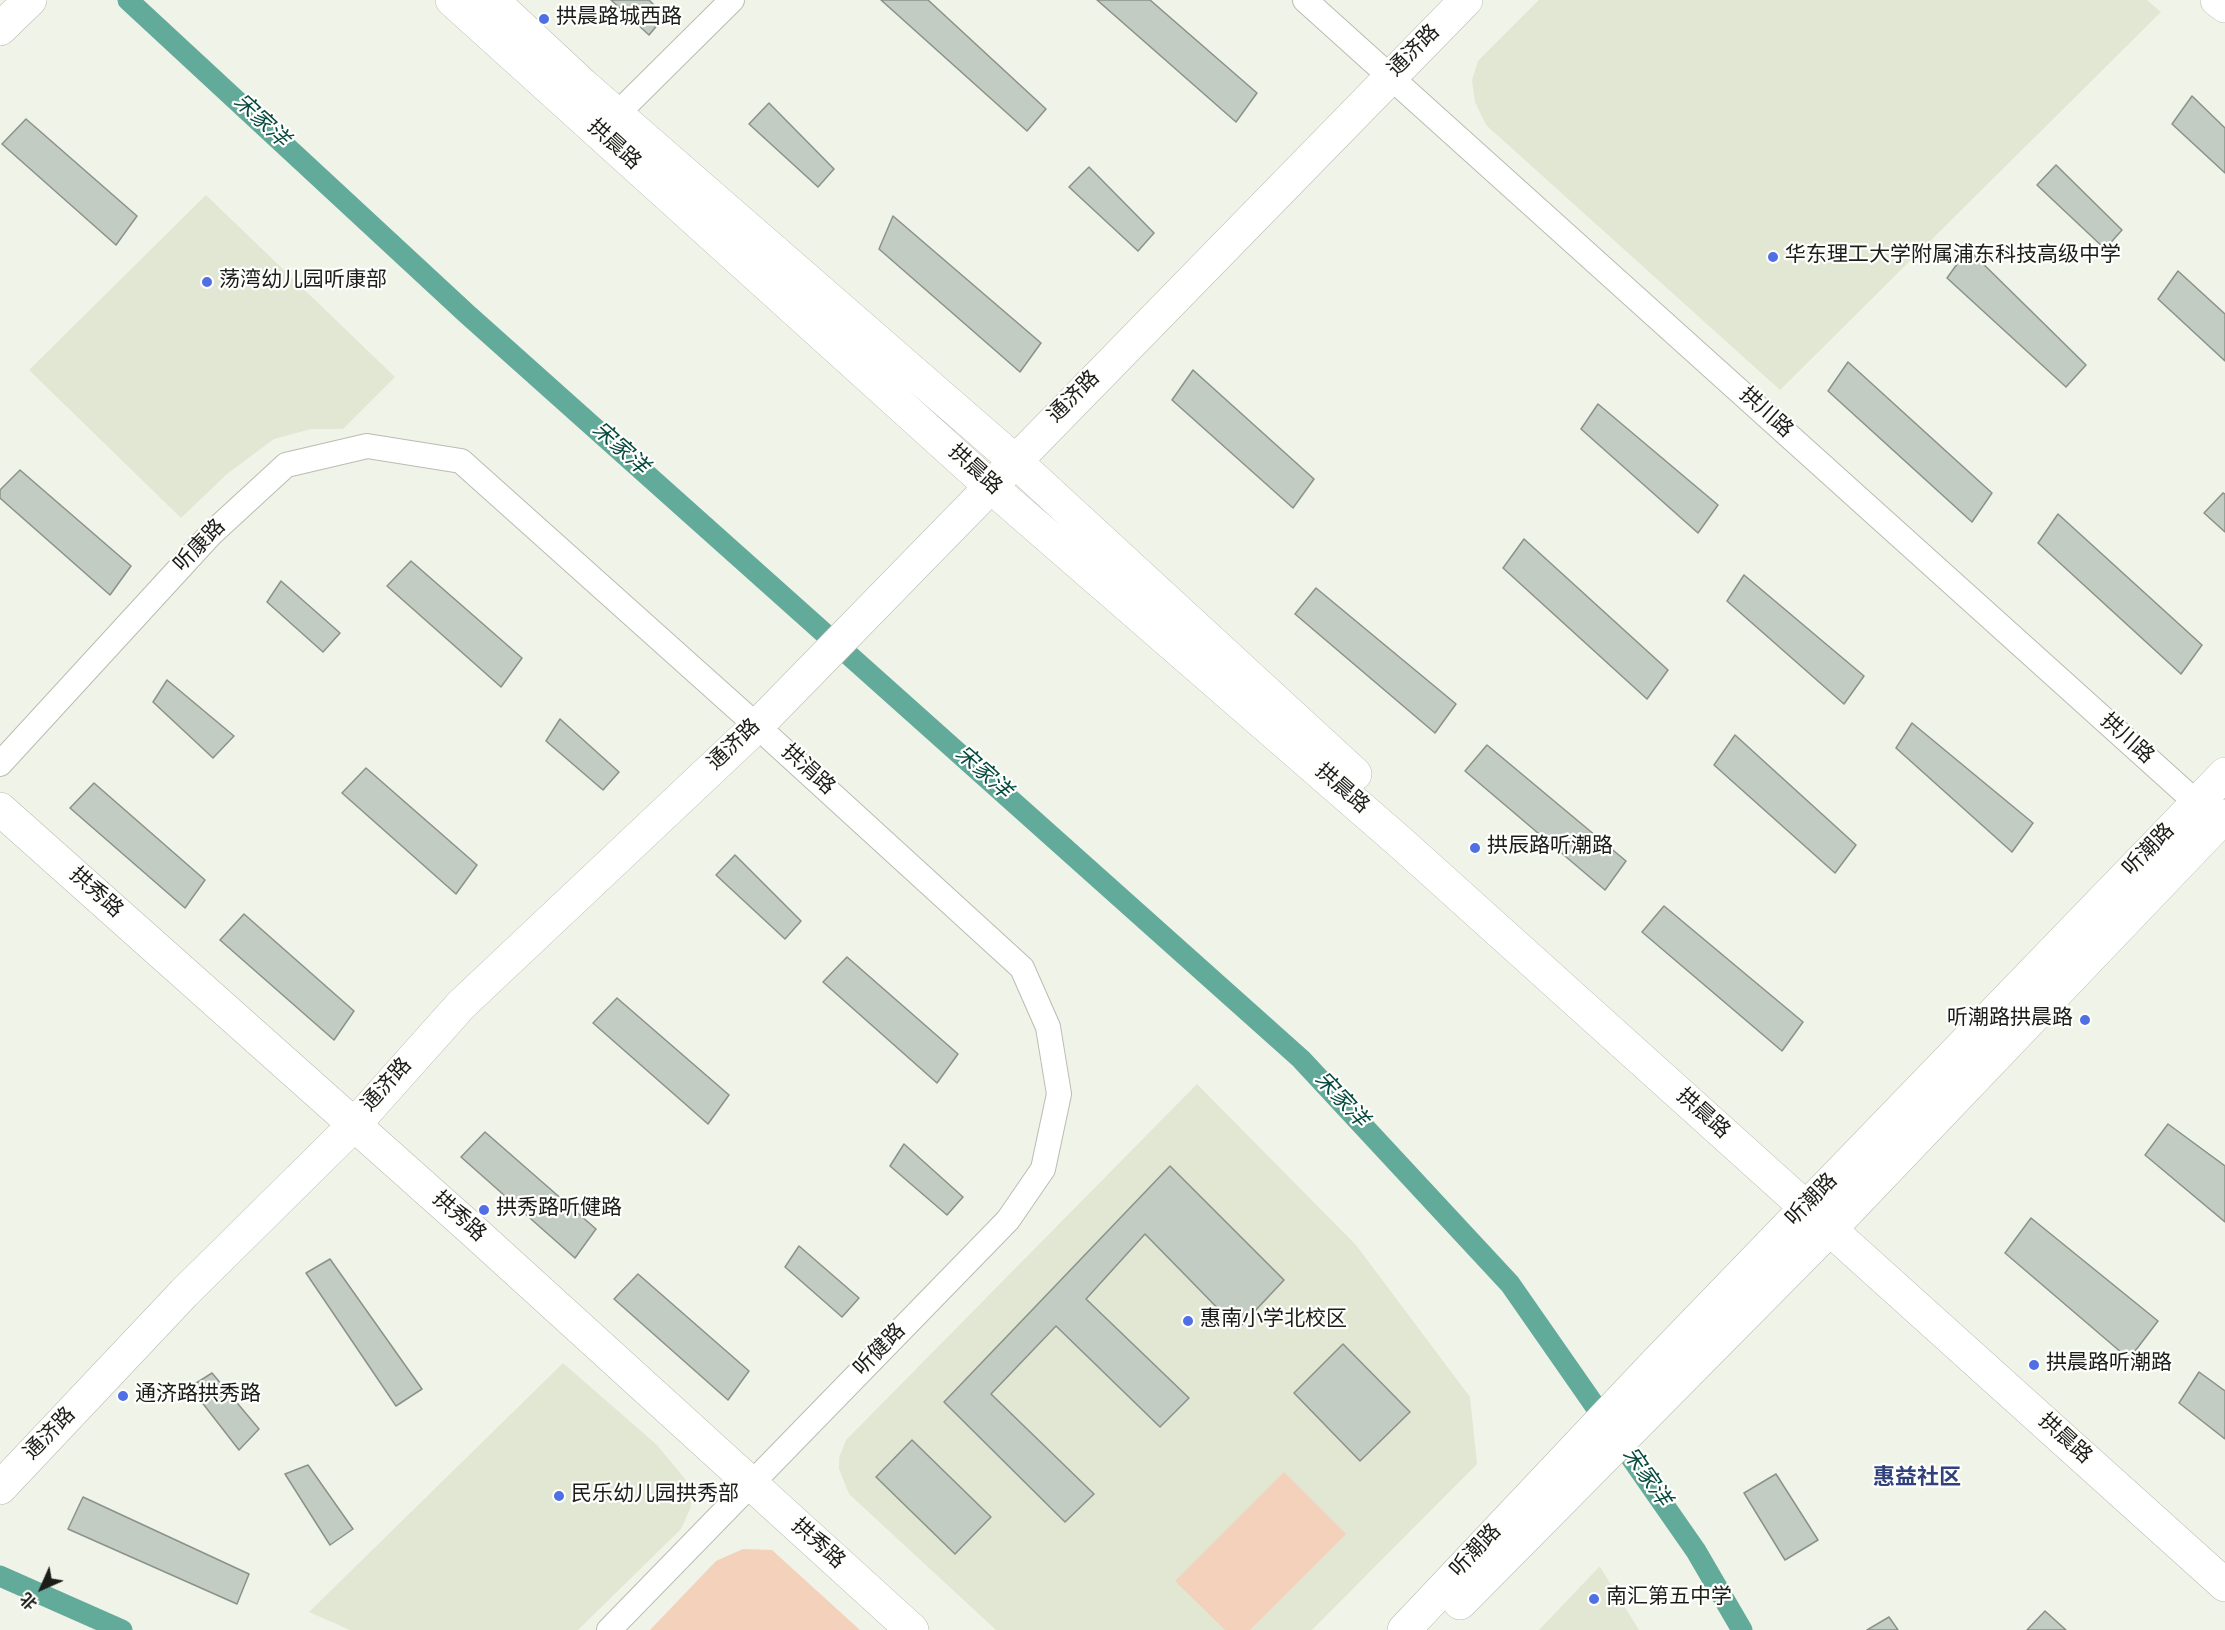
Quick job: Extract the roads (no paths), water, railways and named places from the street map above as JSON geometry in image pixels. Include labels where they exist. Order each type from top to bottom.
[{"type":"main road","name":"拱晨路","points":[[452,0],[990,486],[1825,1212]]},
{"type":"main road","name":"拱晨路","points":[[492,0],[617,114],[1014,460],[1825,1212],[2222,1574]]},
{"type":"main road","name":"通济路","points":[[0,1488],[184,1293],[354,1125],[461,1005],[505,961],[757,726],[1014,460],[1466,0]]},
{"type":"main road","points":[[2217,0],[2225,6]]},
{"type":"main road","name":"听潮路","points":[[1404,1630],[1559,1484],[1663,1375],[2216,817],[2225,774]]},
{"type":"main road","name":"拱秀路","points":[[0,809],[354,1125],[912,1630]]},
{"type":"main road","name":"听潮路","points":[[1434,1630],[1559,1484]]},
{"type":"street","points":[[617,114],[732,0]]},
{"type":"street","name":"拱川路","points":[[1305,0],[2216,817]]},
{"type":"street","name":"听康路","points":[[0,764],[211,534],[286,465],[367,446],[461,461]]},
{"type":"street","name":"拱涓路","points":[[461,461],[757,726],[1022,968],[1048,1027]]},
{"type":"street","name":"听健路","points":[[609,1630],[1008,1220],[1043,1169],[1059,1094],[1048,1027]]},
{"type":"waterway","name":"宋家洋","points":[[128,0],[467,314],[1301,1059],[1510,1284],[1696,1551],[1742,1630]]},
{"type":"waterway","points":[[0,1576],[122,1630]]},
{"type":"place","name":"拱晨路城西路","points":[[544,19]]},
{"type":"place","name":"华东理工大学附属浦东科技高级中学","points":[[1773,257]]},
{"type":"place","name":"荡湾幼儿园听康部","points":[[207,282]]},
{"type":"place","name":"拱辰路听潮路","points":[[1475,848]]},
{"type":"place","name":"听潮路拱晨路","points":[[2085,1020]]},
{"type":"place","name":"拱秀路听健路","points":[[484,1210]]},
{"type":"place","name":"惠南小学北校区","points":[[1188,1321]]},
{"type":"place","name":"拱晨路听潮路","points":[[2034,1365]]},
{"type":"place","name":"通济路拱秀路","points":[[123,1396]]},
{"type":"place","name":"民乐幼儿园拱秀部","points":[[559,1496]]},
{"type":"place","name":"南汇第五中学","points":[[1594,1599]]},
{"type":"district","name":"惠益社区","points":[[1917,1480]]}]
